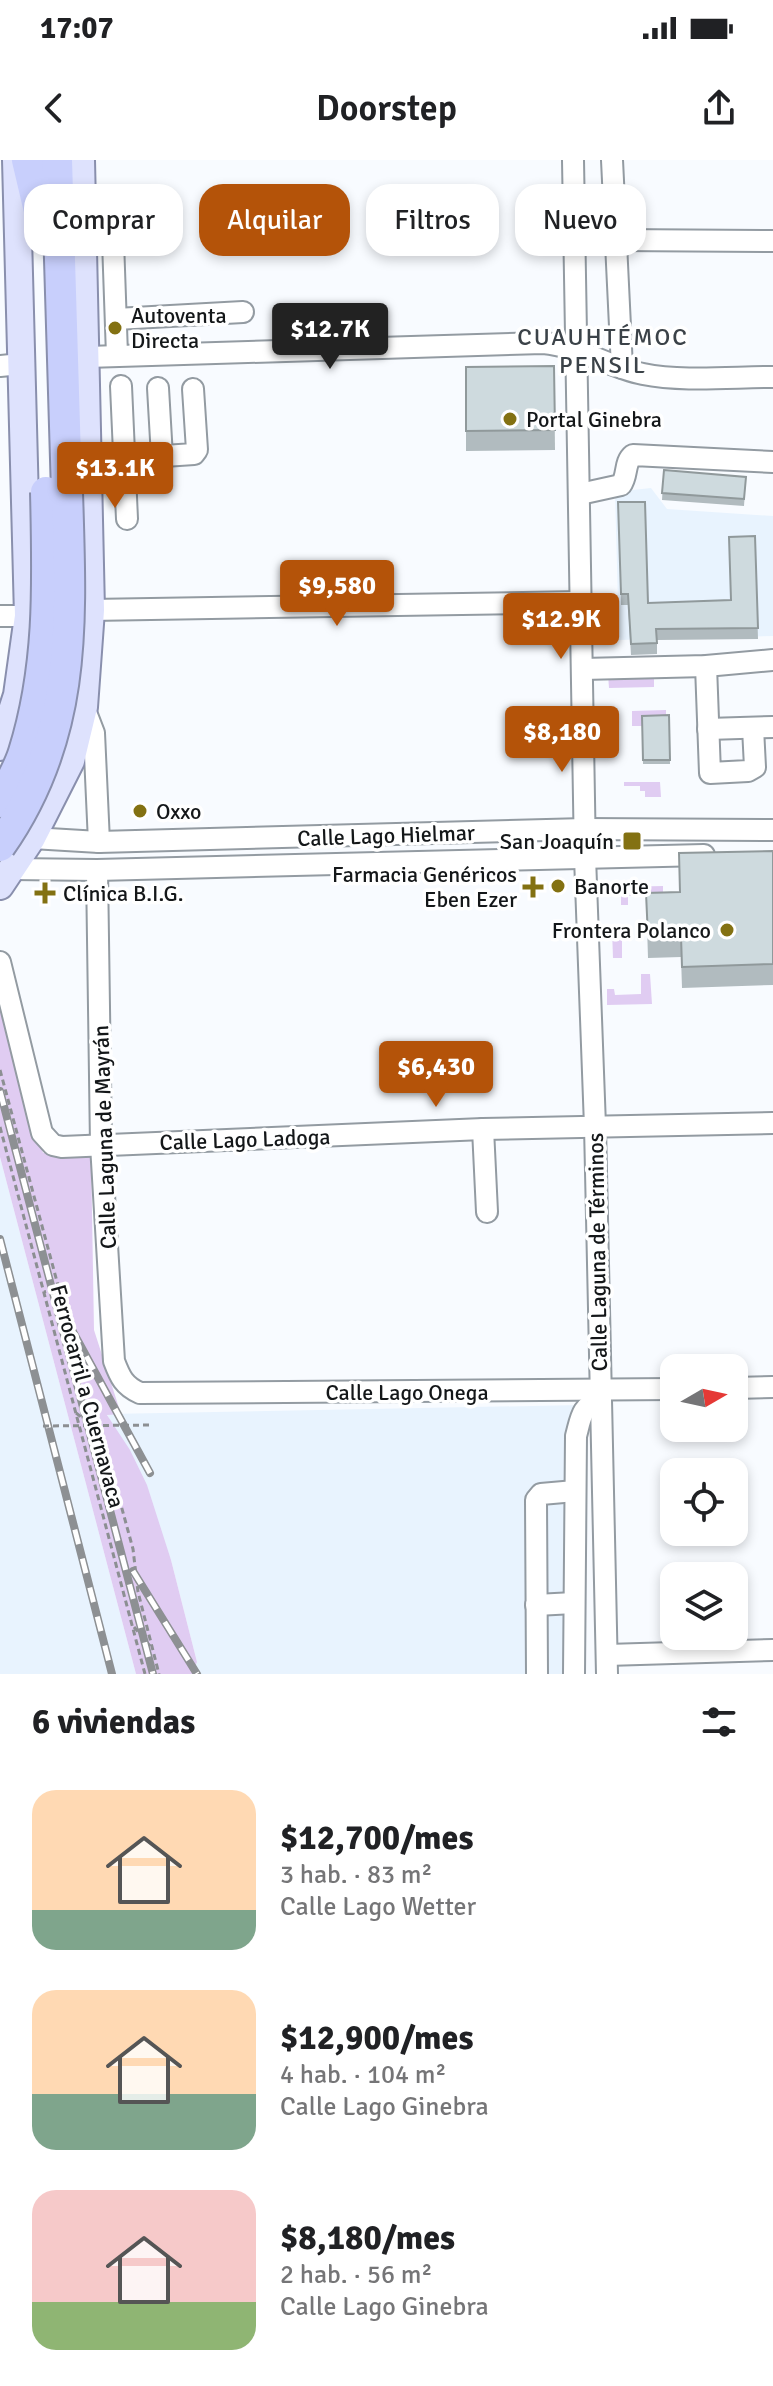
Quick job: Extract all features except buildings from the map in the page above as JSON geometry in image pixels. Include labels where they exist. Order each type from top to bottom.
[{"type":"highway","points":[[27,160],[36,184]]},
{"type":"highway","points":[[37,160],[42,184]]},
{"type":"highway","points":[[54,184],[57,160]]},
{"type":"highway","points":[[62,184],[72,160]]},
{"type":"highway","points":[[4,867],[14,827],[46,763],[62,698],[70,612],[56,492],[50,256]]},
{"type":"highway","points":[[0,802],[24,754],[38,693],[48,613],[56,492]]},
{"type":"main road","points":[[0,747],[17,695],[28,616],[10,365],[16,160]]},
{"type":"main road","points":[[4,867],[32,838],[71,761],[84,707],[91,610],[81,160]]},
{"type":"main road","points":[[17,695],[84,707]]},
{"type":"street","name":"Calle Laguna de Términos","points":[[573,160],[585,857],[595,1126],[607,1664]]},
{"type":"street","points":[[612,160],[613,184]]},
{"type":"street","points":[[646,240],[773,241]]},
{"type":"street","points":[[114,256],[117,355]]},
{"type":"street","points":[[617,256],[622,368]]},
{"type":"street","points":[[116,319],[243,312]]},
{"type":"street","points":[[87,357],[543,343],[577,349],[622,368],[659,377],[773,377]]},
{"type":"street","points":[[121,386],[127,519]]},
{"type":"street","points":[[158,388],[162,457]]},
{"type":"street","points":[[89,461],[196,453],[193,389]]},
{"type":"street","points":[[580,494],[621,485],[625,480],[629,458],[633,455],[773,462]]},
{"type":"street","points":[[91,610],[581,602]]},
{"type":"street","points":[[0,616],[28,616]]},
{"type":"street","points":[[583,669],[706,666],[773,660]]},
{"type":"street","points":[[706,666],[708,729],[710,773],[748,771],[755,767],[763,727],[708,729]]},
{"type":"street","points":[[84,707],[94,733],[99,842]]},
{"type":"street","name":"Calle Lago Hielmar","points":[[0,827],[32,838],[99,842],[585,829],[773,830]]},
{"type":"street","name":"Calle Lago Hielmar","points":[[4,867],[97,870],[726,854]]},
{"type":"street","name":"Calle Laguna de Mayrán","points":[[97,870],[101,1145],[114,1361],[127,1387],[140,1393]]},
{"type":"street","name":"Calle Lago Ladoga","points":[[0,962],[42,1133],[53,1145],[62,1147],[483,1129],[773,1123]]},
{"type":"street","points":[[483,1129],[487,1212]]},
{"type":"street","points":[[748,1388],[773,1387]]},
{"type":"street","name":"Calle Lago Onega","points":[[140,1393],[600,1395],[660,1390]]},
{"type":"street","points":[[574,1674],[576,1436],[586,1405],[600,1395]]},
{"type":"street","points":[[537,1674],[536,1500],[541,1494],[575,1491]]},
{"type":"street","points":[[536,1605],[574,1603]]},
{"type":"street","points":[[607,1664],[773,1650]]},
{"type":"path","points":[[0,1070],[59,1289],[44,1292]]},
{"type":"path","name":"Ferrocarril a Cuernavaca","points":[[0,1127],[145,1674]]},
{"type":"path","points":[[76,1413],[101,1432],[133,1549],[138,1592],[159,1674]]},
{"type":"path","points":[[43,1426],[153,1425]]},
{"type":"path","points":[[132,1624],[152,1649]]},
{"type":"shaded area","points":[[651,488],[667,509],[773,516],[773,636],[619,640],[615,492]]},
{"type":"shaded area","points":[[654,673],[654,687],[609,688],[608,674]]},
{"type":"shaded area","points":[[666,710],[666,719],[642,720],[642,726],[632,726],[632,711]]},
{"type":"shaded area","points":[[604,722],[614,722],[615,750],[604,750]]},
{"type":"shaded area","points":[[624,782],[660,782],[661,797],[645,797],[645,791],[640,791],[640,786],[624,786]]},
{"type":"shaded area","points":[[663,886],[663,895],[628,896],[628,905],[621,905],[621,887]]},
{"type":"shaded area","points":[[622,928],[622,958],[613,958],[612,929]]},
{"type":"shaded area","points":[[641,974],[650,974],[652,1004],[607,1005],[607,989],[614,989],[615,995],[641,994]]},
{"type":"shaded area","points":[[0,996],[43,1153],[91,1153],[94,1330],[121,1414],[107,1415],[130,1450],[147,1485],[171,1560],[197,1662],[192,1674],[136,1674],[0,1157]]},
{"type":"shaded area","points":[[0,1157],[136,1674],[0,1674]]},
{"type":"shaded area","points":[[581,1405],[585,1674],[192,1674],[197,1662],[171,1560],[107,1414]]},
{"type":"railway","points":[[0,1091],[153,1674]]},
{"type":"railway","points":[[0,1239],[112,1674]]},
{"type":"railway","points":[[72,1330],[150,1473]]},
{"type":"railway","points":[[133,1571],[197,1674]]},
{"type":"place","name":"Autoventa Directa","points":[[115,328]]},
{"type":"place","name":"Portal Ginebra","points":[[510,419]]},
{"type":"place","name":"Oxxo","points":[[140,811]]},
{"type":"place","name":"San Joaquín","points":[[632,841]]},
{"type":"place","name":"Banorte","points":[[558,886]]},
{"type":"place","name":"Farmacia Genéricos Eben Ezer","points":[[533,887]]},
{"type":"place","name":"Clínica B.I.G.","points":[[45,893]]},
{"type":"place","name":"Frontera Polanco","points":[[727,930]]},
{"type":"district","name":"CUAUHTÉMOC PENSIL","points":[[603,351]]}]
